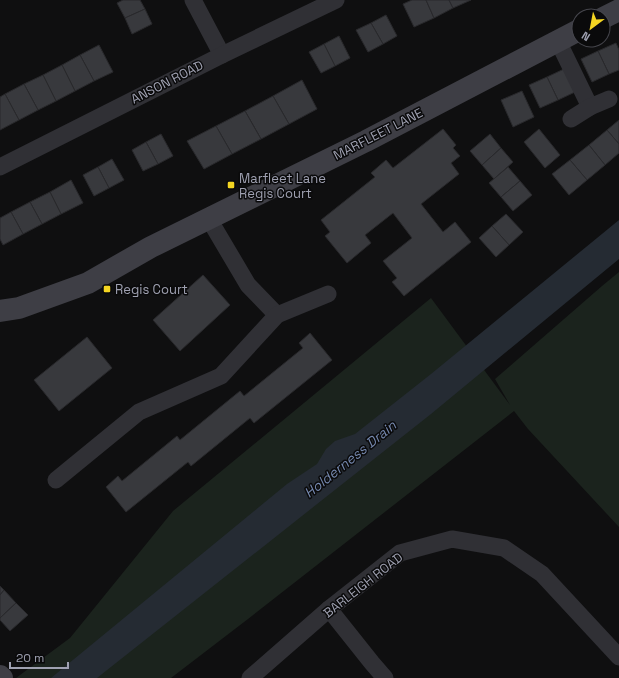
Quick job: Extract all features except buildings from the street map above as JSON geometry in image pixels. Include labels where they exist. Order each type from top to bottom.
[{"type":"street","points":[[193,0],[222,55]]},
{"type":"street","name":"ANSON ROAD","points":[[0,167],[222,55],[336,0]]},
{"type":"street","name":"MARFLEET LANE","points":[[0,311],[19,308],[88,283],[151,247],[366,141],[571,34]]},
{"type":"street","points":[[558,41],[590,107]]},
{"type":"street","points":[[571,119],[590,107],[609,99]]},
{"type":"street","points":[[209,219],[248,285],[277,315]]},
{"type":"street","points":[[56,480],[139,412],[221,376],[277,315],[328,294]]},
{"type":"street","name":"BARLEIGH ROAD","points":[[250,678],[329,609],[400,553],[452,539],[504,548],[542,574],[619,657]]},
{"type":"street","points":[[329,609],[385,678]]},
{"type":"shaded area","points":[[619,272],[619,527],[528,429],[514,411],[171,678],[16,678],[70,638],[173,511],[431,298],[510,405],[495,379]]},
{"type":"water","name":"Holderness Drain","points":[[619,220],[619,259],[431,414],[97,678],[51,678],[287,484],[317,464],[326,449],[335,441],[355,434],[431,374]]},
{"type":"place","name":"Marfleet Lane Regis Court","points":[[231,185]]},
{"type":"place","name":"Regis Court","points":[[107,289]]}]
